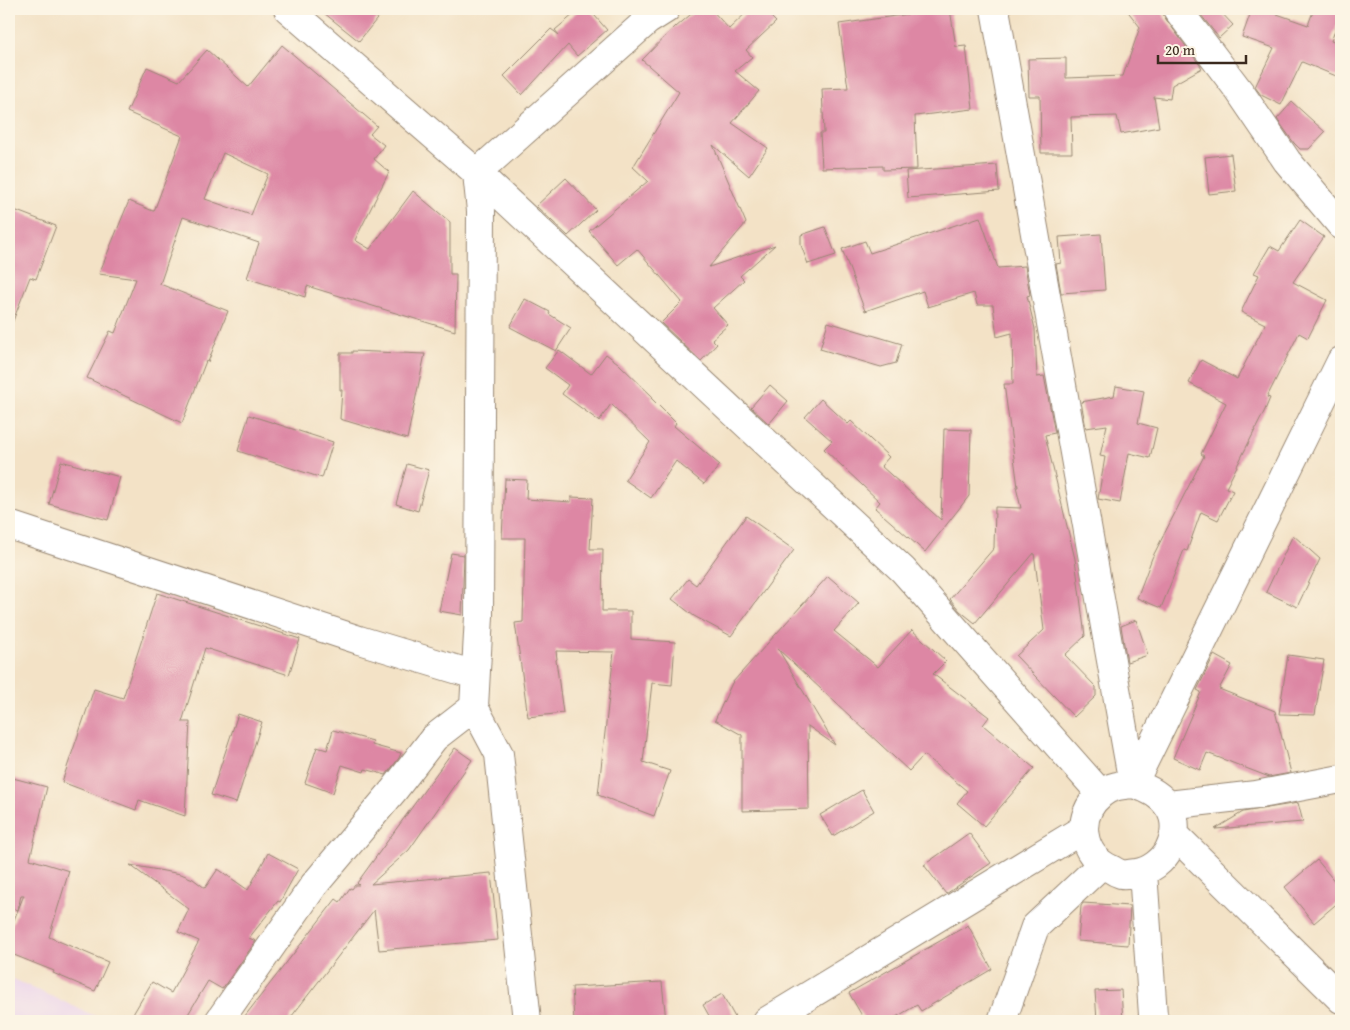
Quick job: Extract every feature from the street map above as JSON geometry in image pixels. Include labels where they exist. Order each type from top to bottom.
[{"type":"street","points":[[288,9],[477,173],[903,570],[1101,794]]},
{"type":"street","points":[[477,173],[647,21],[666,9]]},
{"type":"street","points":[[994,9],[1133,784]]},
{"type":"street","points":[[1177,9],[1240,92],[1287,162],[1341,225]]},
{"type":"street","points":[[477,173],[481,220],[479,616],[474,707],[499,754],[527,1021]]},
{"type":"street","points":[[1133,784],[1341,361]]},
{"type":"street","points":[[9,525],[359,640],[475,675]]},
{"type":"street","points":[[220,1021],[314,885],[394,790],[434,738],[474,707]]},
{"type":"street","points":[[1168,806],[1256,795],[1341,779]]},
{"type":"street","points":[[1133,784],[1147,788],[1168,806],[1175,819],[1174,834],[1169,850],[1158,864],[1143,872],[1121,874],[1101,865],[1088,849],[1084,829],[1088,809],[1101,794],[1116,786],[1133,784]]},
{"type":"street","points":[[767,1021],[1084,829]]},
{"type":"street","points":[[1174,834],[1341,999]]},
{"type":"street","points":[[1002,1021],[1035,927],[1101,865]]},
{"type":"street","points":[[1143,872],[1152,1005],[1155,1021]]},
{"type":"shaded area","points":[[9,977],[106,1021],[9,1021]]},
{"type":"building","points":[[319,9],[385,9],[359,41]]},
{"type":"building","points":[[580,9],[589,9],[607,30],[577,56],[568,45],[522,95],[504,76],[551,29],[559,35],[555,30]]},
{"type":"building","points":[[697,9],[711,9],[729,29],[750,9],[763,9],[776,22],[746,50],[752,57],[735,71],[759,91],[732,123],[768,148],[749,176],[713,145],[746,223],[709,267],[775,245],[740,276],[744,280],[713,308],[728,325],[712,339],[717,344],[701,361],[661,323],[682,302],[637,249],[618,265],[589,231],[648,181],[633,167],[679,92],[642,60],[675,26]]},
{"type":"building","points":[[916,9],[950,9],[956,47],[966,46],[973,109],[915,116],[917,169],[883,170],[883,166],[822,168],[820,133],[824,133],[822,89],[848,88],[839,24],[916,13]]},
{"type":"building","points":[[1126,9],[1162,9],[1165,18],[1202,68],[1172,85],[1170,99],[1154,97],[1159,127],[1121,134],[1117,116],[1071,117],[1072,153],[1041,153],[1040,96],[1029,96],[1028,59],[1066,58],[1066,78],[1123,76],[1140,27]]},
{"type":"building","points":[[1208,9],[1218,9],[1233,25],[1219,38],[1201,15]]},
{"type":"building","points":[[1252,9],[1263,9],[1308,25],[1314,9],[1341,9],[1341,16],[1331,41],[1341,45],[1341,78],[1302,62],[1281,105],[1261,95],[1255,87],[1274,48],[1242,37]]},
{"type":"building","points":[[282,45],[377,126],[370,134],[384,145],[374,159],[389,172],[355,240],[370,249],[413,191],[450,222],[450,274],[456,274],[455,331],[307,286],[305,297],[247,278],[259,243],[183,217],[160,284],[228,311],[182,423],[87,378],[110,331],[115,333],[136,279],[99,274],[129,201],[154,211],[182,136],[127,112],[147,67],[179,81],[207,50],[248,87]],"holes":[[[223,153],[268,174],[251,215],[205,199]]]},
{"type":"building","points":[[1292,102],[1325,132],[1309,149],[1300,149],[1277,119]]},
{"type":"building","points":[[1231,154],[1236,191],[1209,194],[1205,157]]},
{"type":"building","points":[[997,165],[999,191],[908,198],[906,171]]},
{"type":"building","points":[[566,178],[596,210],[568,236],[536,206]]},
{"type":"building","points":[[9,208],[56,226],[36,279],[30,277],[11,326],[9,326]]},
{"type":"building","points":[[980,217],[998,268],[1025,266],[1030,295],[1027,296],[1035,329],[1037,377],[1044,376],[1055,433],[1045,435],[1075,559],[1085,636],[1065,655],[1096,687],[1096,696],[1074,717],[1016,656],[1044,630],[1034,553],[975,623],[960,611],[950,599],[994,548],[995,507],[1021,508],[1016,487],[1018,487],[1004,384],[1013,384],[1012,333],[997,337],[993,305],[977,305],[974,293],[928,307],[923,291],[865,311],[842,249],[865,241],[870,253]]},
{"type":"building","points":[[1300,220],[1324,237],[1293,282],[1327,300],[1308,338],[1299,333],[1267,397],[1270,398],[1265,410],[1226,488],[1233,491],[1218,520],[1201,512],[1187,551],[1184,550],[1161,608],[1137,598],[1152,558],[1204,456],[1201,454],[1226,403],[1189,383],[1201,360],[1237,379],[1265,324],[1241,312],[1259,275],[1254,273],[1270,246],[1279,251]]},
{"type":"building","points":[[825,227],[836,255],[808,264],[801,245],[801,235]]},
{"type":"building","points":[[1101,234],[1105,290],[1061,293],[1056,264],[1061,263],[1059,237]]},
{"type":"building","points":[[525,299],[550,312],[549,314],[571,328],[556,351],[510,327]]},
{"type":"building","points":[[828,322],[902,344],[896,363],[881,367],[820,349]]},
{"type":"building","points":[[559,350],[591,374],[606,354],[653,397],[651,398],[676,423],[674,426],[720,465],[704,484],[676,461],[651,498],[625,480],[650,442],[611,404],[599,421],[562,394],[568,385],[545,368]]},
{"type":"building","points":[[352,351],[425,354],[407,439],[340,419],[342,390],[340,390],[340,353],[352,353]]},
{"type":"building","points":[[770,385],[788,401],[769,424],[751,407]]},
{"type":"building","points":[[1116,386],[1144,391],[1138,423],[1157,428],[1150,458],[1129,453],[1120,503],[1098,499],[1105,457],[1100,456],[1107,425],[1086,428],[1081,402],[1114,396]]},
{"type":"building","points":[[821,399],[848,424],[851,421],[889,457],[881,466],[941,520],[944,429],[971,430],[969,496],[925,552],[875,508],[880,502],[824,449],[832,441],[805,417]]},
{"type":"building","points":[[249,415],[333,442],[322,478],[238,451]]},
{"type":"building","points":[[61,461],[120,477],[108,520],[49,504]]},
{"type":"building","points":[[407,464],[429,470],[418,511],[396,504]]},
{"type":"building","points":[[505,479],[527,480],[526,499],[571,502],[571,497],[593,498],[590,549],[603,549],[602,611],[631,611],[631,639],[675,642],[672,685],[652,683],[643,762],[670,771],[654,816],[598,795],[614,652],[556,651],[563,713],[528,717],[515,623],[523,622],[525,538],[502,538]]},
{"type":"building","points":[[746,516],[794,550],[731,636],[694,616],[672,599],[688,579],[696,585]]},
{"type":"building","points":[[1293,535],[1320,559],[1297,607],[1266,592]]},
{"type":"building","points":[[451,553],[464,555],[462,615],[439,611]]},
{"type":"building","points":[[828,576],[859,603],[834,631],[878,667],[912,630],[946,661],[933,674],[989,717],[983,725],[1034,768],[984,826],[957,803],[967,791],[924,755],[909,771],[778,649],[835,745],[808,726],[809,809],[742,811],[742,735],[715,720],[732,683]]},
{"type":"building","points":[[157,593],[300,639],[289,675],[205,648],[182,722],[190,722],[185,816],[139,800],[136,810],[62,782],[94,689],[123,698]]},
{"type":"building","points":[[1136,620],[1148,655],[1127,662],[1121,626]]},
{"type":"building","points":[[1214,655],[1232,665],[1219,689],[1275,711],[1291,773],[1269,777],[1207,753],[1200,770],[1173,758],[1201,692],[1197,690]]},
{"type":"building","points":[[1288,655],[1324,660],[1315,715],[1279,714]]},
{"type":"building","points":[[238,714],[262,722],[236,803],[211,795]]},
{"type":"building","points":[[333,730],[373,741],[372,745],[401,753],[386,775],[365,769],[364,772],[342,765],[333,793],[305,783],[317,747],[327,750]]},
{"type":"building","points":[[455,748],[472,760],[409,850],[371,884],[491,873],[498,940],[379,950],[374,910],[288,1021],[241,1021],[336,899],[340,902],[350,888],[352,889],[355,885],[359,885],[357,883]]},
{"type":"building","points":[[9,777],[47,787],[30,859],[69,871],[49,937],[108,962],[95,991],[53,973],[54,971],[9,953],[9,932],[18,910],[9,908]],"holes":[[[21,895],[24,895],[18,910]]]},
{"type":"building","points":[[862,790],[874,811],[833,836],[820,815]]},
{"type":"building","points":[[1298,803],[1303,822],[1215,829],[1243,812]]},
{"type":"building","points":[[969,833],[991,863],[946,894],[924,865]]},
{"type":"building","points":[[268,853],[298,869],[280,902],[278,901],[249,938],[256,941],[222,989],[208,981],[184,1021],[129,1021],[152,982],[171,993],[199,941],[178,932],[189,909],[130,865],[181,874],[193,879],[205,888],[218,869],[248,890]]},
{"type":"building","points":[[1317,860],[1341,889],[1341,900],[1314,923],[1285,887]]},
{"type":"building","points":[[1083,903],[1130,906],[1128,945],[1078,941],[1081,906]]},
{"type":"building","points":[[968,925],[992,969],[921,1011],[917,1005],[889,1021],[865,1021],[849,993]]},
{"type":"building","points":[[662,982],[666,1021],[574,1021],[572,987]]},
{"type":"building","points":[[1121,990],[1123,1021],[1097,1021],[1095,991]]},
{"type":"building","points":[[722,994],[737,1021],[712,1021],[703,1005]]}]
